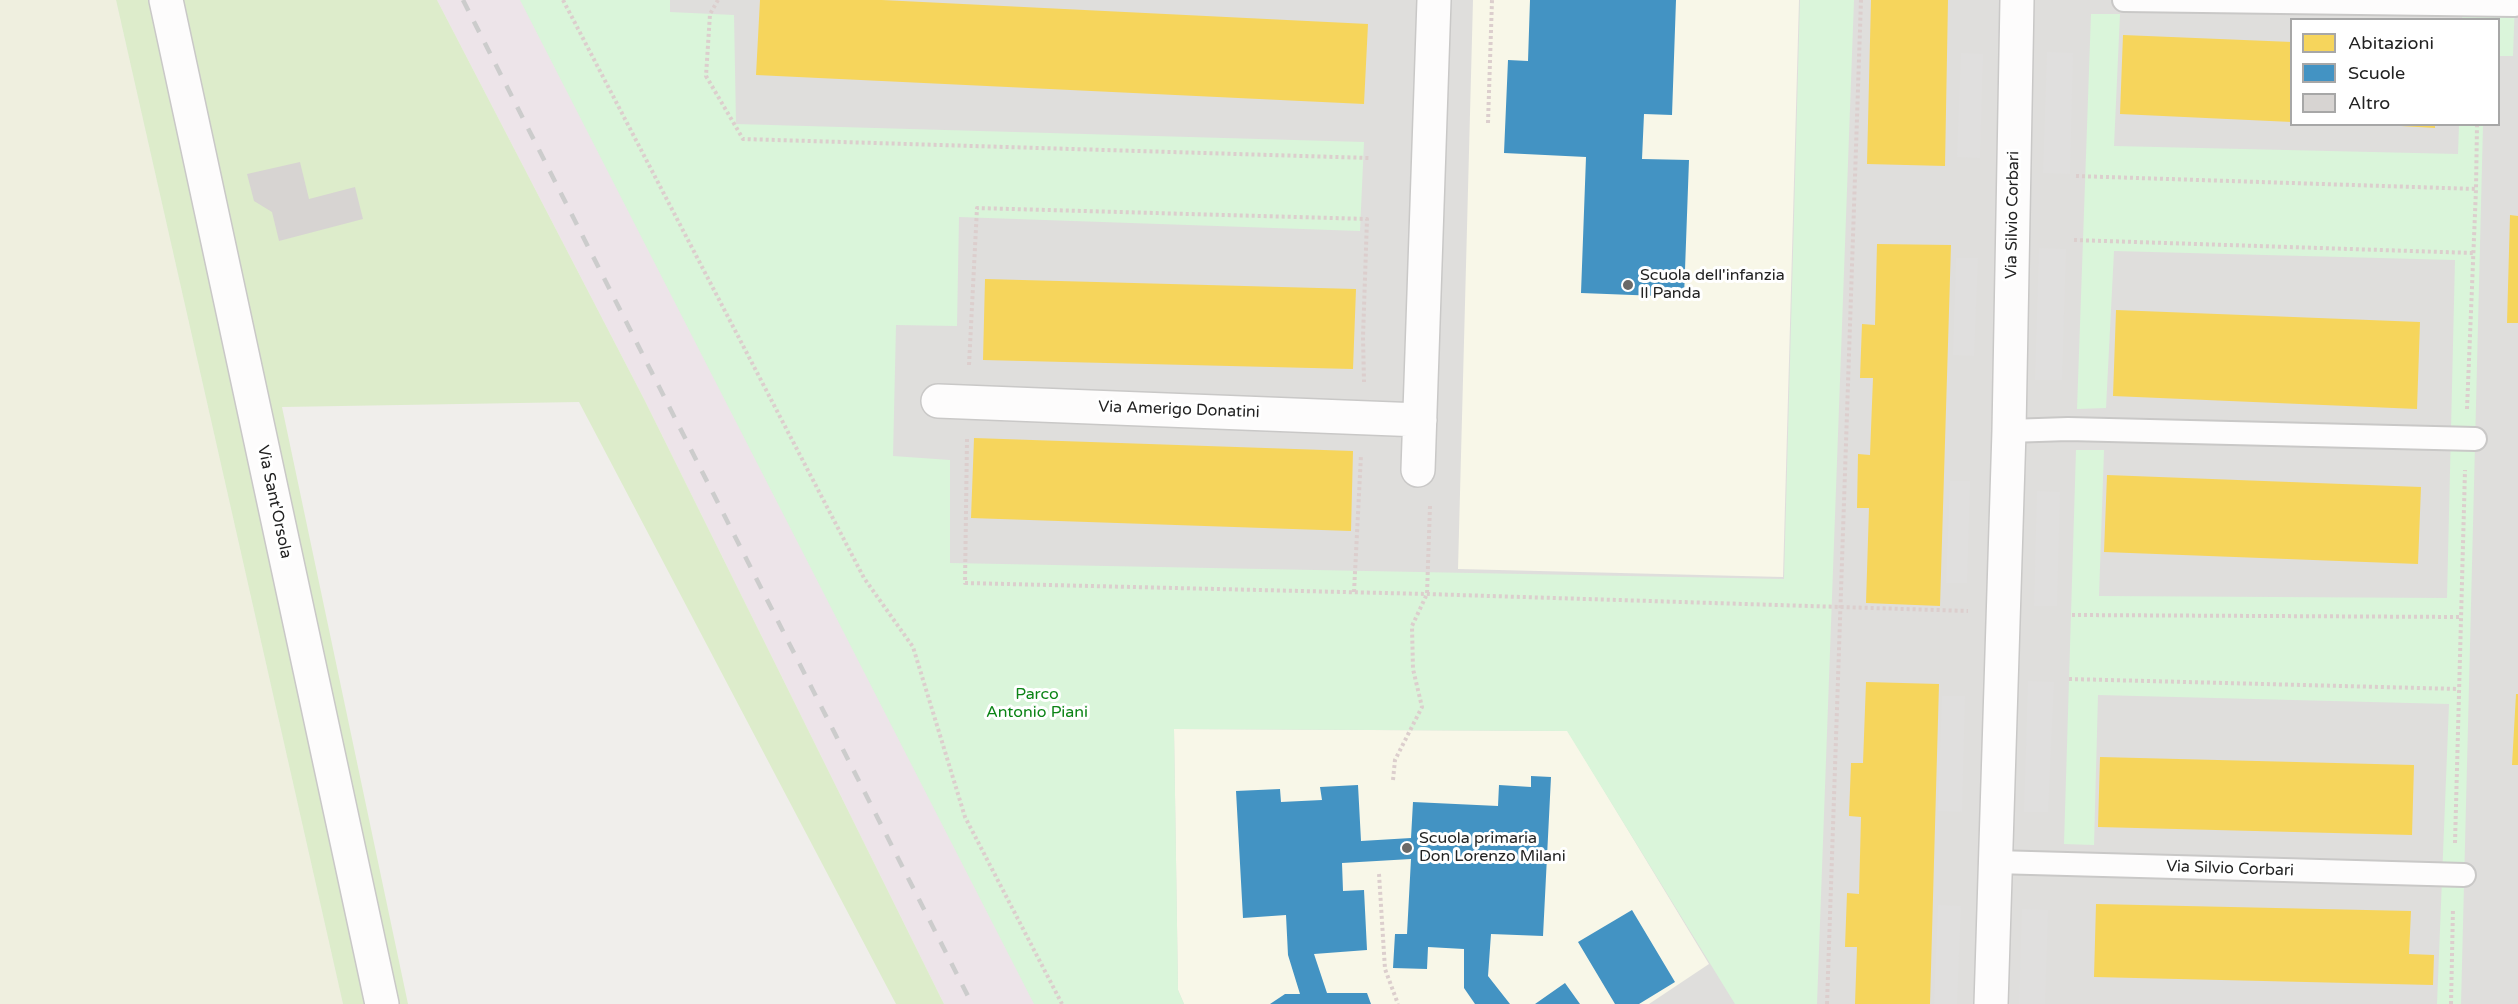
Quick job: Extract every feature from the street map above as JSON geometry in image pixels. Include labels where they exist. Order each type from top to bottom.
[{"type":"street","name":"Via Sant'Orsola","points":[[166,0],[382,1004]]},
{"type":"street","points":[[1424,485],[1420,420],[1434,0]]},
{"type":"street","name":"Via Silvio Corbari","points":[[1991,1004],[2009,431],[2017,0]]},
{"type":"street","name":"Via Amerigo Donatini","points":[[952,401],[1420,420]]},
{"type":"lane","points":[[2124,0],[2514,5]]},
{"type":"lane","points":[[2009,431],[2068,429],[2470,439]]},
{"type":"lane","name":"Via Silvio Corbari","points":[[1995,862],[2459,875]]},
{"type":"path","points":[[563,0],[864,578],[913,647],[965,817],[1062,1004]]},
{"type":"path","points":[[718,0],[710,14],[706,76],[744,139],[1369,158]]},
{"type":"path","points":[[1488,123],[1492,0]]},
{"type":"path","points":[[1827,1004],[1862,0]]},
{"type":"path","points":[[2451,1004],[2459,875],[2459,689],[2470,439],[2476,126]]},
{"type":"path","points":[[2076,176],[2476,189]]},
{"type":"path","points":[[1364,378],[1367,219],[977,208],[952,401],[965,583],[1426,594],[1973,611]]},
{"type":"path","points":[[2074,240],[2473,253]]},
{"type":"path","points":[[1354,592],[1360,460]]},
{"type":"path","points":[[1393,780],[1395,760],[1422,707],[1413,669],[1412,626],[1426,594],[1424,485]]},
{"type":"path","points":[[2072,615],[2461,617]]},
{"type":"path","points":[[2068,679],[2459,689]]},
{"type":"path","points":[[1378,874],[1384,969],[1398,1004]]},
{"type":"shaded area","points":[[437,0],[526,0],[1036,1004],[944,1004],[644,399]]},
{"type":"shaded area","points":[[526,0],[2518,0],[2518,1004],[1036,1004]]},
{"type":"shaded area","name":"Scuola dell'infanzia Il Panda","points":[[1473,0],[1799,0],[1783,577],[1458,569]]},
{"type":"shaded area","points":[[2047,52],[2073,53],[2070,174],[2043,173]]},
{"type":"shaded area","points":[[1961,53],[1983,54],[1980,158],[1957,157]]},
{"type":"shaded area","points":[[2039,248],[2066,249],[2062,380],[2035,380]]},
{"type":"shaded area","points":[[1956,258],[1978,258],[1974,356],[1953,355]]},
{"type":"shaded area","points":[[1950,481],[1970,481],[1967,583],[1946,583]]},
{"type":"shaded area","points":[[2037,491],[2060,492],[2057,606],[2034,606]]},
{"type":"shaded area","points":[[2028,681],[2054,682],[2048,812],[2024,812]]},
{"type":"shaded area","points":[[1942,696],[1965,696],[1962,812],[1938,811]]},
{"type":"shaded area","name":"Scuola primaria Don Lorenzo Milani","points":[[1174,729],[1568,731],[1709,964],[1649,1004],[1184,1004],[1178,990]]},
{"type":"shaded area","points":[[1938,905],[1961,906],[1957,1004],[1934,1004]]},
{"type":"shaded area","points":[[2022,909],[2048,910],[2045,1004],[2019,1004]]},
{"type":"green space","points":[[0,0],[116,0],[343,1004],[0,1004]]},
{"type":"green space","points":[[116,0],[437,0],[644,399],[944,1004],[896,1004],[579,402],[282,407],[408,1004],[343,1004]]},
{"type":"green space","name":"Parco Antonio Piani","points":[[520,0],[670,0],[670,12],[734,15],[736,124],[1364,142],[1360,231],[959,217],[957,326],[896,325],[893,456],[950,460],[950,563],[1784,579],[1800,0],[1854,0],[1817,1004],[1735,1004],[1567,731],[1174,729],[1178,990],[1184,1004],[1034,1004]]},
{"type":"green space","points":[[2463,0],[2515,0],[2513,56],[2500,56],[2500,18],[2462,18]]},
{"type":"green space","points":[[2091,14],[2120,14],[2114,146],[2458,154],[2459,126],[2483,126],[2461,1004],[2437,1004],[2449,704],[2098,695],[2094,845],[2064,844],[2076,450],[2104,450],[2099,596],[2447,598],[2455,260],[2114,251],[2106,408],[2077,409]]},
{"type":"building: Abitazioni","points":[[760,0],[882,0],[1368,24],[1364,104],[756,75]]},
{"type":"building: Abitazioni","points":[[1871,0],[1948,0],[1945,166],[1867,164]]},
{"type":"building: Abitazioni","points":[[2123,35],[2290,42],[2290,122],[2120,114]]},
{"type":"building: Abitazioni","points":[[2401,126],[2435,126],[2435,128]]},
{"type":"building: Abitazioni","points":[[2510,215],[2518,216],[2518,323],[2507,323]]},
{"type":"building: Abitazioni","points":[[1877,244],[1951,245],[1940,606],[1866,603],[1869,508],[1857,508],[1858,454],[1870,455],[1873,378],[1860,378],[1862,324],[1875,325]]},
{"type":"building: Abitazioni","points":[[985,279],[1356,289],[1353,369],[983,360]]},
{"type":"building: Abitazioni","points":[[2116,310],[2420,322],[2417,409],[2113,396]]},
{"type":"building: Abitazioni","points":[[974,438],[1353,451],[1351,531],[971,518]]},
{"type":"building: Abitazioni","points":[[2107,475],[2421,487],[2418,564],[2104,552]]},
{"type":"building: Abitazioni","points":[[1866,682],[1939,684],[1930,1004],[1855,1004],[1857,947],[1845,947],[1847,893],[1859,894],[1861,817],[1849,816],[1851,763],[1863,763]]},
{"type":"building: Abitazioni","points":[[2516,694],[2518,694],[2518,765],[2512,765]]},
{"type":"building: Abitazioni","points":[[2100,757],[2414,765],[2412,835],[2098,827]]},
{"type":"building: Abitazioni","points":[[2096,904],[2411,911],[2409,954],[2434,955],[2433,985],[2094,977]]},
{"type":"building: Scuole","points":[[1530,0],[1676,0],[1672,115],[1644,114],[1642,159],[1689,160],[1684,297],[1581,293],[1586,157],[1504,153],[1508,60],[1528,61]]},
{"type":"building: Scuole","points":[[1531,776],[1551,777],[1543,936],[1491,934],[1488,976],[1510,1004],[1475,1004],[1464,988],[1464,949],[1428,947],[1427,969],[1393,968],[1395,934],[1407,934],[1411,859],[1342,863],[1343,891],[1364,890],[1367,950],[1314,954],[1327,993],[1367,993],[1371,1004],[1270,1004],[1285,994],[1300,994],[1288,955],[1286,915],[1243,918],[1236,791],[1280,789],[1281,802],[1322,800],[1320,787],[1358,785],[1361,841],[1411,838],[1413,802],[1498,806],[1499,785],[1531,787]]},
{"type":"building: Scuole","points":[[1632,910],[1675,982],[1639,1004],[1615,1004],[1578,942]]},
{"type":"building: Scuole","points":[[1565,983],[1580,1004],[1535,1004]]},
{"type":"building: Altro","points":[[300,162],[309,199],[355,187],[363,219],[279,241],[272,212],[254,201],[247,174]]},
{"type":"railway","points":[[463,0],[972,1004]]},
{"type":"place","name":"Scuola dell'infanzia Il Panda","points":[[1628,285]]},
{"type":"place","name":"Scuola primaria Don Lorenzo Milani","points":[[1407,848]]}]
